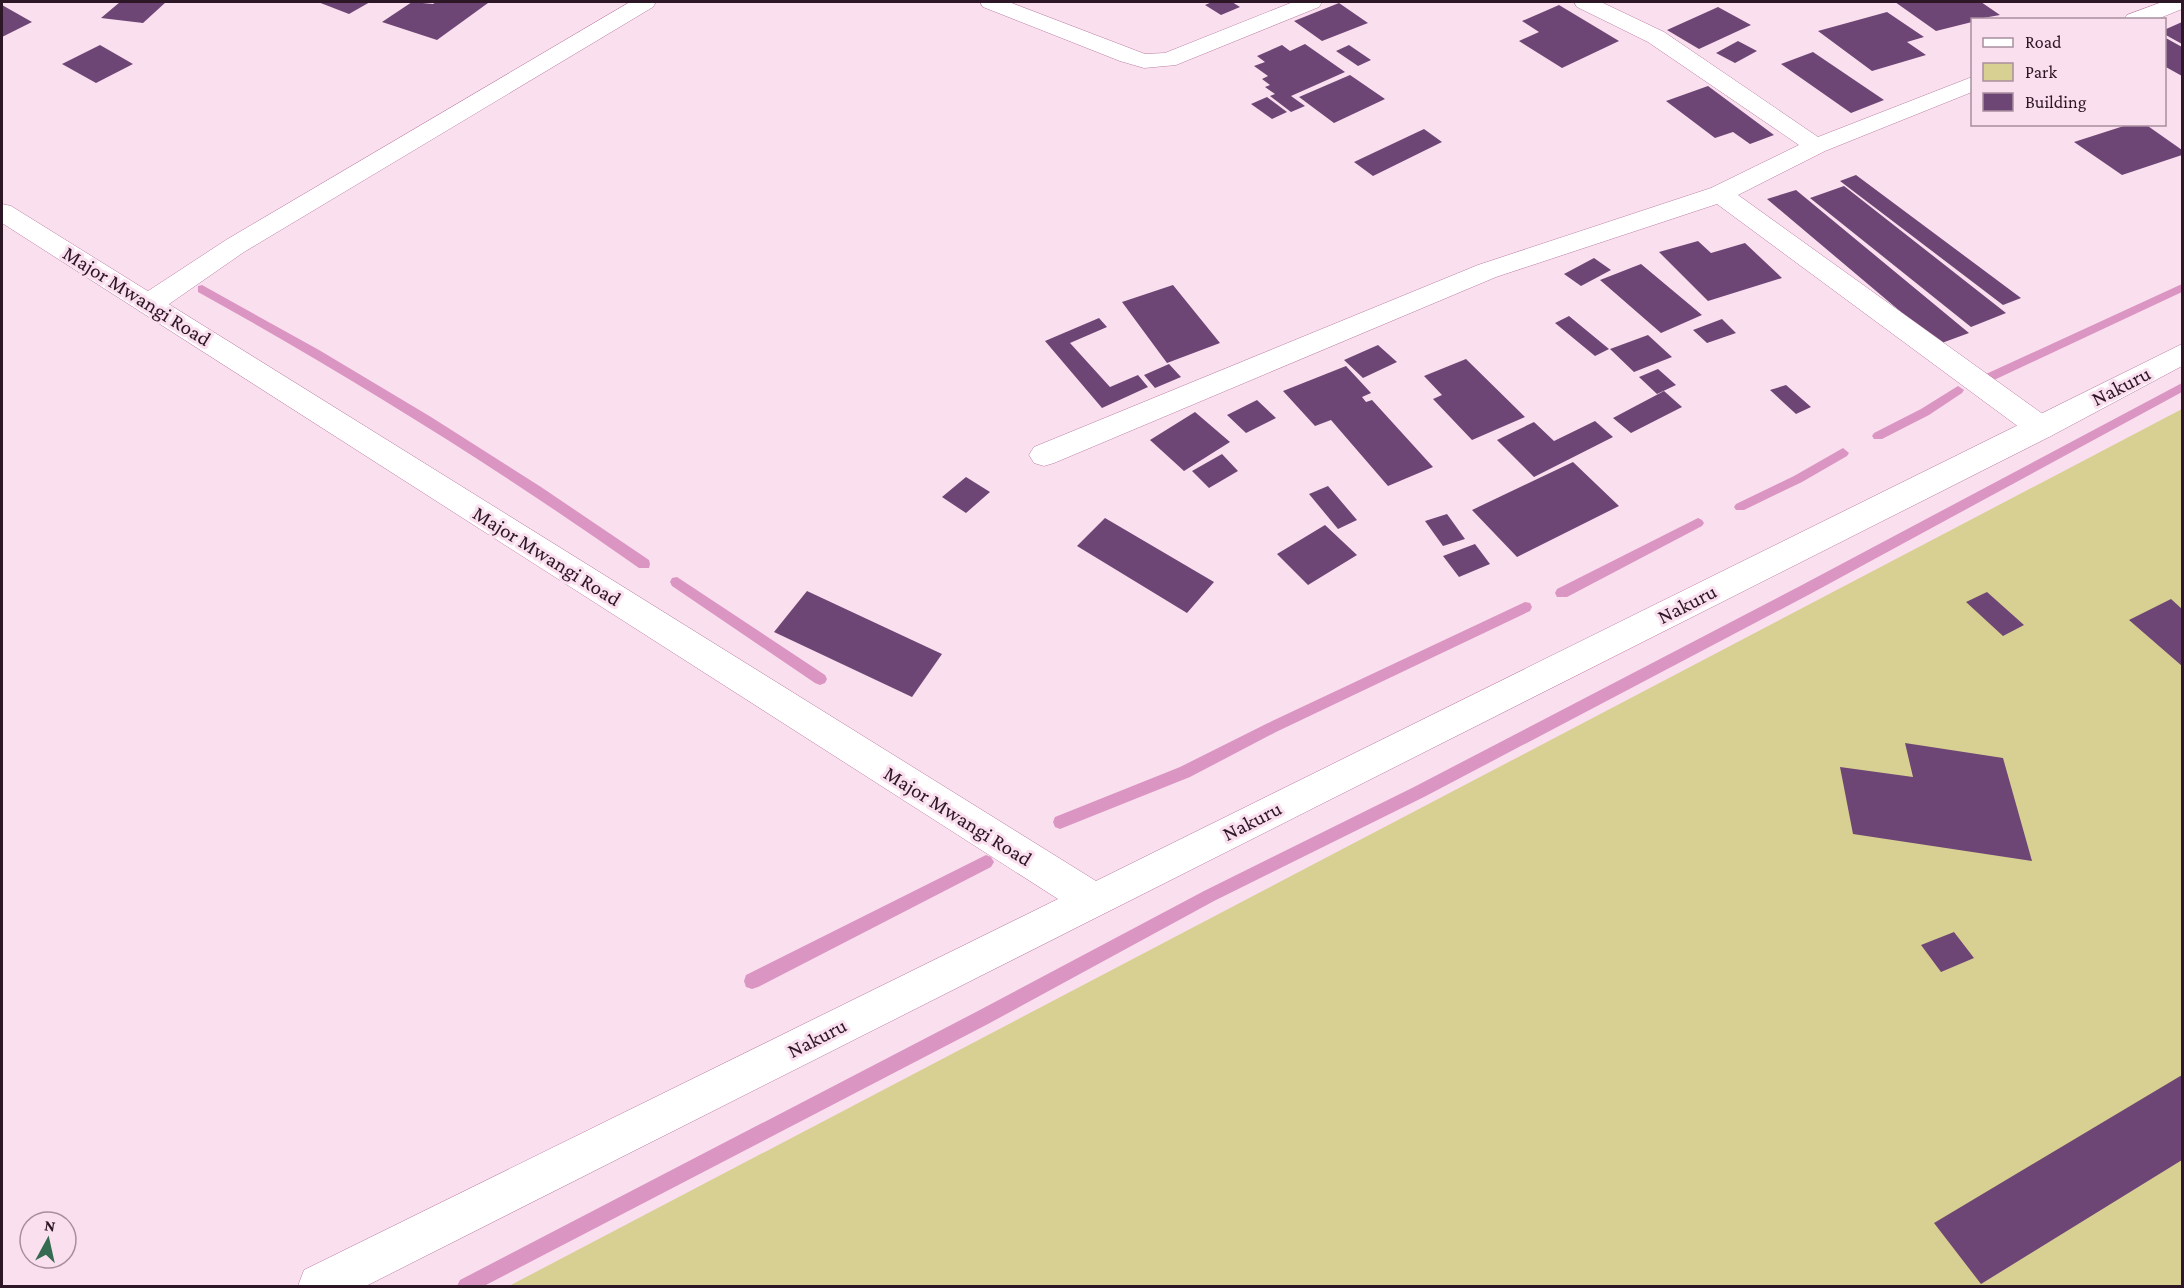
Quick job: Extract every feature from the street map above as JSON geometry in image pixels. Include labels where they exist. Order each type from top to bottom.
[{"type":"street","points":[[149,304],[235,246],[645,2]]},
{"type":"street","points":[[991,2],[1128,56],[1156,62],[1168,60],[1311,2]]},
{"type":"street","points":[[1585,2],[1656,37],[1816,147]]},
{"type":"street","points":[[2140,18],[2180,2]]},
{"type":"street","points":[[1044,455],[1487,271],[1719,194],[1816,147],[1971,84]]},
{"type":"street","points":[[1719,194],[2041,428]]},
{"type":"street","name":"Major Mwangi Road","points":[[2,212],[1093,900]]},
{"type":"street","name":"Nakuru","points":[[320,1287],[2041,428],[2182,354]]},
{"type":"green space","points":[[2182,409],[2182,1286],[509,1286]]},
{"type":"building","points":[[120,2],[166,2],[143,23],[101,18]]},
{"type":"building","points":[[318,2],[370,2],[349,14]]},
{"type":"building","points":[[412,2],[488,3],[437,40],[382,22]]},
{"type":"building","points":[[1212,2],[1232,2],[1240,7],[1221,15],[1205,5]]},
{"type":"building","points":[[1895,2],[1981,2],[2000,15],[1971,18],[1971,22],[1936,31]]},
{"type":"building","points":[[1339,3],[1368,23],[1322,41],[1294,21]]},
{"type":"building","points":[[2,5],[32,22],[2,37]]},
{"type":"building","points":[[1559,5],[1619,41],[1562,68],[1519,41],[1539,32],[1522,21]]},
{"type":"building","points":[[1718,7],[1751,25],[1699,49],[1667,30]]},
{"type":"building","points":[[1887,12],[1924,37],[1907,42],[1926,55],[1872,71],[1818,31]]},
{"type":"building","points":[[2182,22],[2182,44],[2166,35],[2166,29]]},
{"type":"building","points":[[2166,38],[2182,47],[2182,76],[2166,67]]},
{"type":"building","points":[[1738,41],[1757,51],[1735,63],[1716,53]]},
{"type":"building","points":[[1305,44],[1345,72],[1291,96],[1305,106],[1291,112],[1270,96],[1275,94],[1265,87],[1270,85],[1262,79],[1268,76],[1254,66],[1265,62],[1257,56],[1282,45],[1290,51]]},
{"type":"building","points":[[100,45],[133,64],[96,83],[62,64]]},
{"type":"building","points":[[1349,45],[1371,60],[1358,66],[1336,51]]},
{"type":"building","points":[[1813,52],[1884,100],[1851,113],[1781,64]]},
{"type":"building","points":[[1350,75],[1385,99],[1334,123],[1299,97]]},
{"type":"building","points":[[1708,86],[1774,135],[1750,144],[1733,132],[1715,138],[1666,101]]},
{"type":"building","points":[[1267,97],[1287,112],[1272,119],[1251,104]]},
{"type":"building","points":[[2124,126],[2148,126],[2182,150],[2182,155],[2122,175],[2074,142]]},
{"type":"building","points":[[1424,129],[1442,142],[1373,176],[1354,162]]},
{"type":"building","points":[[1856,175],[2021,298],[2003,305],[1840,181]]},
{"type":"building","points":[[1844,186],[2006,313],[1971,327],[1810,198]]},
{"type":"building","points":[[1796,190],[1969,333],[1939,344],[1767,199]]},
{"type":"building","points":[[1698,241],[1711,253],[1745,243],[1782,278],[1708,301],[1659,252]]},
{"type":"building","points":[[1594,258],[1611,270],[1581,286],[1564,274]]},
{"type":"building","points":[[1641,264],[1702,315],[1661,333],[1600,280]]},
{"type":"building","points":[[1173,285],[1220,343],[1167,363],[1122,302]]},
{"type":"building","points":[[1569,316],[1609,349],[1595,356],[1555,323]]},
{"type":"building","points":[[1099,318],[1107,327],[1070,343],[1110,387],[1138,375],[1148,387],[1102,408],[1045,341]]},
{"type":"building","points":[[1722,319],[1736,333],[1707,343],[1693,330]]},
{"type":"building","points":[[1648,335],[1672,357],[1634,372],[1610,349]]},
{"type":"building","points":[[1378,345],[1397,362],[1363,378],[1344,360]]},
{"type":"building","points":[[1466,359],[1525,417],[1472,440],[1433,399],[1442,395],[1424,376]]},
{"type":"building","points":[[1169,364],[1181,377],[1155,388],[1144,375]]},
{"type":"building","points":[[1346,366],[1371,393],[1362,397],[1366,402],[1372,400],[1433,467],[1388,486],[1331,420],[1315,426],[1283,391]]},
{"type":"building","points":[[1658,369],[1676,385],[1657,394],[1639,377]]},
{"type":"building","points":[[1786,385],[1811,407],[1796,414],[1770,390]]},
{"type":"building","points":[[1664,391],[1682,407],[1631,433],[1613,418]]},
{"type":"building","points":[[1257,400],[1276,418],[1246,433],[1227,415]]},
{"type":"building","points":[[1195,412],[1230,442],[1184,471],[1150,440]]},
{"type":"building","points":[[1595,421],[1613,437],[1534,477],[1497,440],[1534,422],[1554,441]]},
{"type":"building","points":[[1222,454],[1238,471],[1209,488],[1192,471]]},
{"type":"building","points":[[1573,462],[1619,506],[1517,557],[1472,510]]},
{"type":"building","points":[[966,477],[990,492],[966,513],[942,497]]},
{"type":"building","points":[[1328,486],[1357,520],[1338,529],[1309,494]]},
{"type":"building","points":[[1447,514],[1465,539],[1443,546],[1425,521]]},
{"type":"building","points":[[1105,518],[1214,582],[1187,613],[1077,546]]},
{"type":"building","points":[[1325,525],[1357,555],[1308,585],[1277,554]]},
{"type":"building","points":[[1475,544],[1490,564],[1459,577],[1443,556]]},
{"type":"building","points":[[807,591],[942,654],[912,697],[774,632]]},
{"type":"building","points":[[1987,592],[2024,625],[2003,636],[1966,602]]},
{"type":"building","points":[[2171,599],[2182,609],[2182,666],[2129,620]]},
{"type":"building","points":[[1905,743],[2003,758],[2032,861],[1853,834],[1840,767],[1913,777]]},
{"type":"building","points":[[1954,932],[1974,958],[1941,972],[1921,945]]},
{"type":"building","points":[[2182,1075],[2182,1160],[1981,1284],[1934,1223]]},
{"type":"waterway","points":[[1990,377],[2182,288]]},
{"type":"waterway","points":[[202,289],[427,420],[644,564]]},
{"type":"waterway","points":[[466,1286],[982,1018],[1209,896],[1419,792],[1807,589],[2182,387]]},
{"type":"waterway","points":[[1878,436],[1925,412],[1958,390]]},
{"type":"waterway","points":[[1740,507],[1798,479],[1843,453]]},
{"type":"waterway","points":[[1562,593],[1698,523]]},
{"type":"waterway","points":[[677,582],[820,679]]},
{"type":"waterway","points":[[1060,822],[1185,772],[1271,728],[1525,607]]},
{"type":"waterway","points":[[752,981],[986,862]]}]
